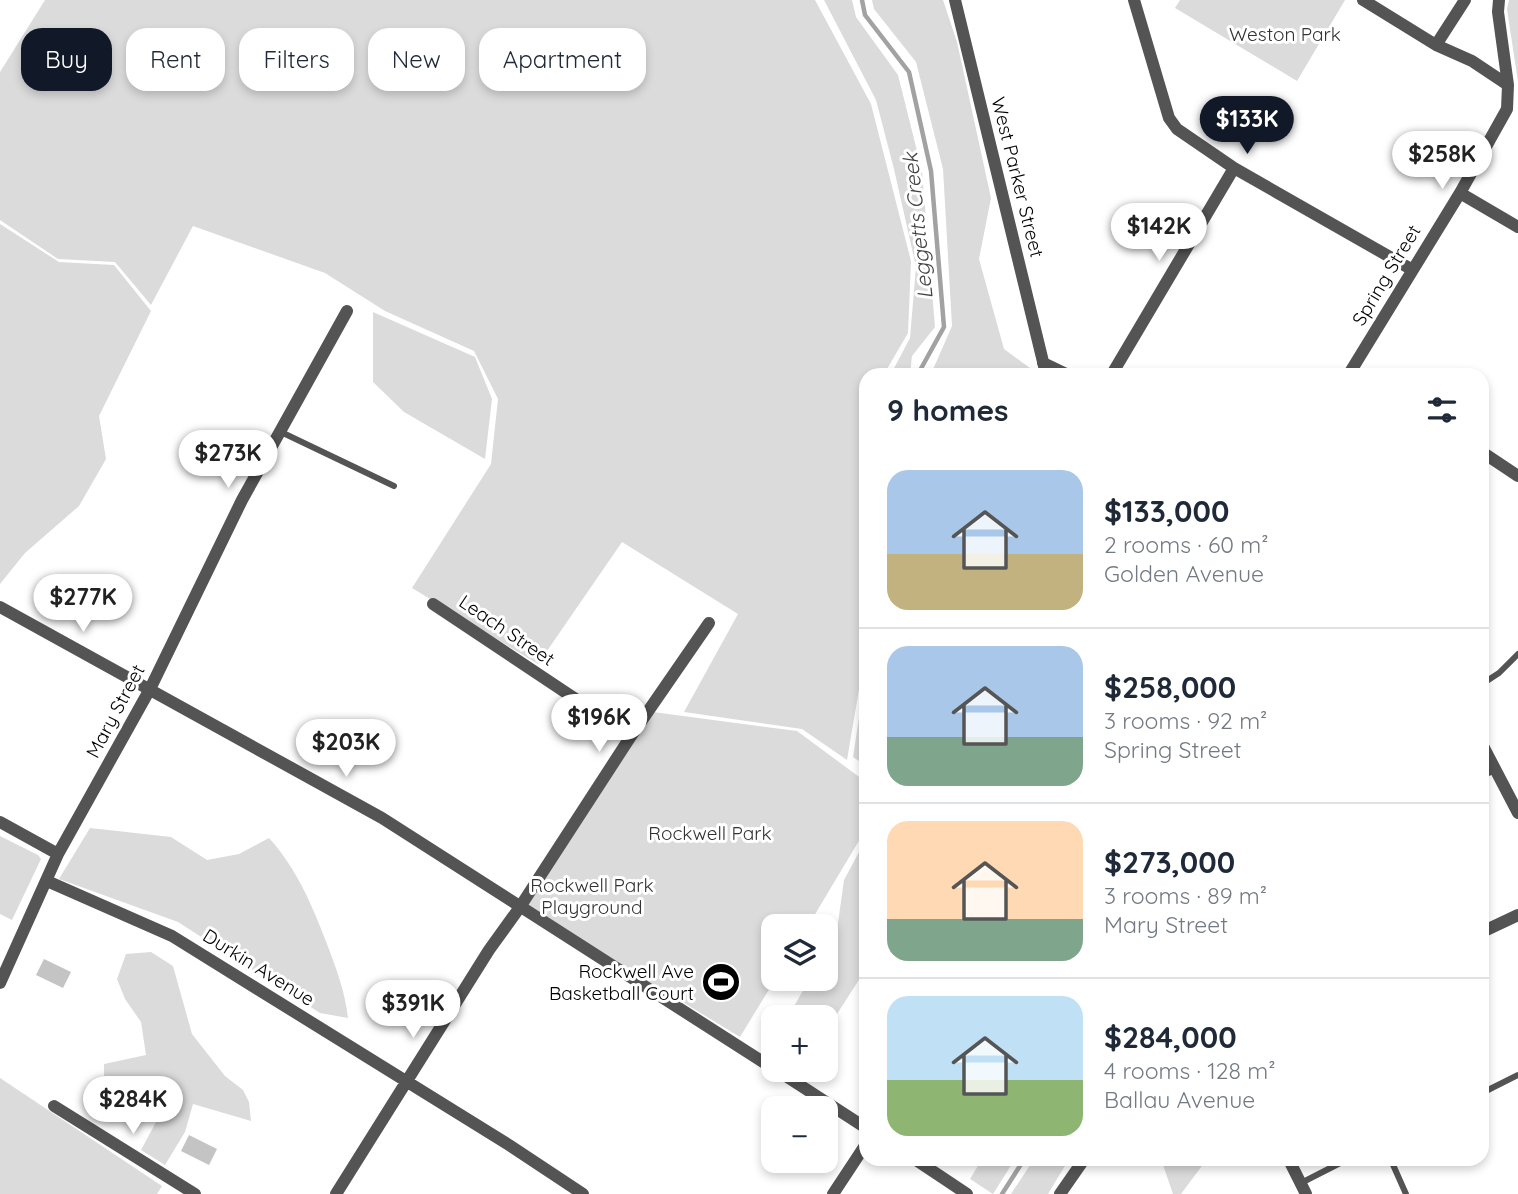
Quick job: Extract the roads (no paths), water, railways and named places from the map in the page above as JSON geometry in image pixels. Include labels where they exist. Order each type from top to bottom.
[{"type":"street","name":"West Parker Street","points":[[955,0],[1044,368]]},
{"type":"street","points":[[1134,0],[1169,118],[1177,129],[1234,167],[1411,269]]},
{"type":"street","points":[[1363,0],[1436,45],[1472,61],[1508,85]]},
{"type":"street","points":[[1436,45],[1465,0]]},
{"type":"street","name":"Spring Street","points":[[1352,368],[1460,193],[1507,109],[1508,85],[1499,0]]},
{"type":"street","points":[[1116,368],[1234,167]]},
{"type":"street","points":[[1460,193],[1518,227]]},
{"type":"street","name":"Mary Street","points":[[0,983],[58,854],[150,689],[242,500],[347,312]]},
{"type":"street","points":[[1489,457],[1518,476]]},
{"type":"street","name":"Leach Street","points":[[433,604],[631,736]]},
{"type":"street","points":[[0,607],[382,818],[761,1061]]},
{"type":"street","points":[[336,1194],[489,950],[709,623]]},
{"type":"street","points":[[1489,756],[1518,813]]},
{"type":"street","points":[[0,822],[58,854]]},
{"type":"street","name":"Durkin Avenue","points":[[47,881],[172,936],[407,1081],[583,1194]]},
{"type":"street","points":[[1489,929],[1518,915]]},
{"type":"street","points":[[794,1082],[859,1124]]},
{"type":"street","points":[[54,1106],[195,1194]]},
{"type":"street","points":[[834,1194],[859,1155]]},
{"type":"street","points":[[925,1166],[965,1193]]},
{"type":"street","points":[[1060,1194],[1080,1166]]},
{"type":"street","points":[[1292,1166],[1303,1189]]},
{"type":"lane","points":[[281,432],[394,486]]},
{"type":"lane","points":[[1489,679],[1518,654]]},
{"type":"lane","points":[[1489,772],[1496,769]]},
{"type":"lane","points":[[1489,1090],[1518,1075]]},
{"type":"lane","points":[[1303,1189],[1338,1166]]},
{"type":"lane","points":[[1394,1166],[1406,1194]]},
{"type":"waterway","name":"Leggetts Creek","points":[[862,0],[865,15],[909,72],[931,171],[944,327],[921,368]]},
{"type":"waterway","name":"Leggetts Creek","points":[[1002,1194],[1020,1166]]},
{"type":"place","name":"Rockwell Ave Basketball Court","points":[[721,982]]},
{"type":"park label","name":"Weston Park","points":[[1285,34]]},
{"type":"park label","name":"Rockwell Park","points":[[710,833]]},
{"type":"park label","name":"Rockwell Park Playground","points":[[592,896]]}]
